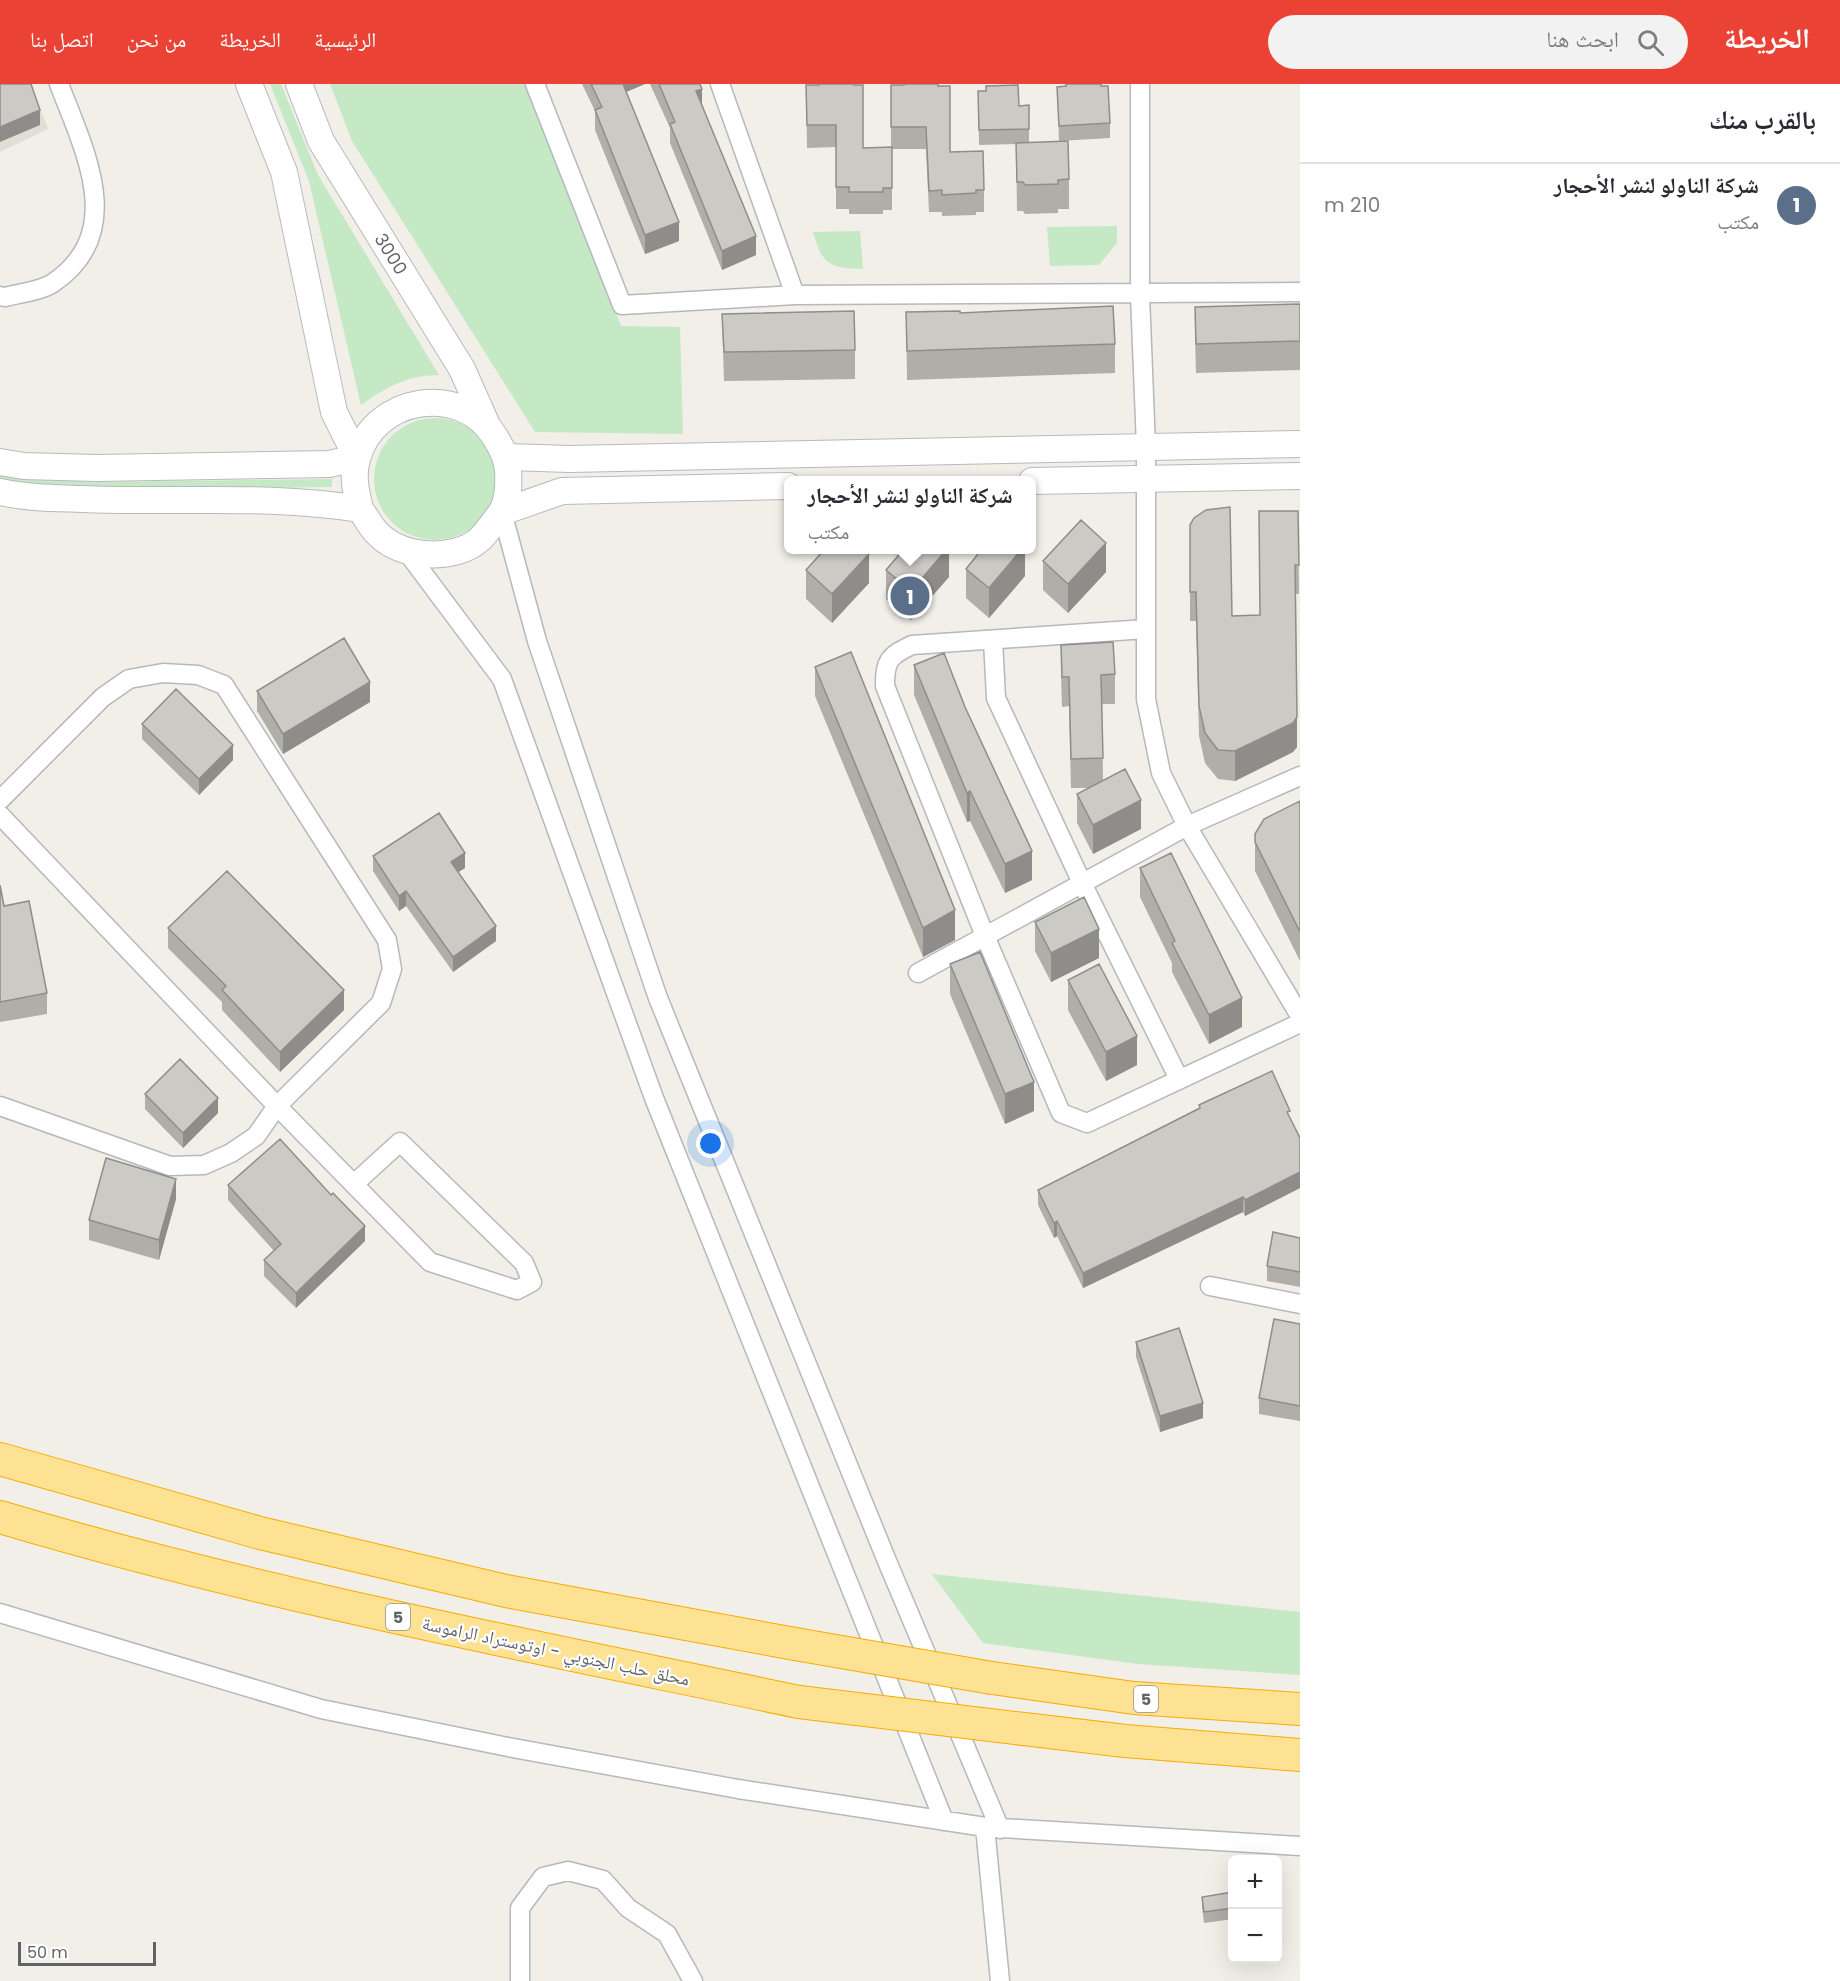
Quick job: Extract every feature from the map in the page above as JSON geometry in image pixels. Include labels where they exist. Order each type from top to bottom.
[{"type":"highway","name":"5","points":[[0,1460],[260,1533],[506,1591],[992,1678],[1134,1698],[1300,1709]]},
{"type":"highway","name":"محلق حلب الجنوبي - اوتوستراد الراموسة","points":[[0,1517],[118,1552],[332,1604],[799,1702],[1125,1741],[1300,1755]]},
{"type":"street","points":[[0,296],[5,297],[52,284],[81,258],[93,229],[96,189],[59,84]]},
{"type":"street","points":[[249,84],[284,172],[334,412],[357,458]]},
{"type":"street","name":"3000","points":[[298,84],[321,141],[462,369],[486,423]]},
{"type":"street","points":[[536,84],[622,305],[795,296],[1300,292]]},
{"type":"street","points":[[720,84],[795,296]]},
{"type":"street","points":[[1140,84],[1140,295],[1146,447],[1146,699],[1161,773],[1187,825],[1300,1016]]},
{"type":"street","points":[[407,552],[444,555],[478,540],[502,512],[509,485],[507,458],[486,423],[459,406],[428,401],[396,410],[371,430],[357,458],[354,484],[360,509],[379,535],[407,552],[502,679],[654,1098],[944,1821]]},
{"type":"street","points":[[507,458],[569,459],[1300,444]]},
{"type":"street","points":[[0,462],[24,466],[98,468],[329,464],[357,458]]},
{"type":"street","points":[[1036,481],[1300,476]]},
{"type":"street","points":[[502,512],[562,490],[784,486]]},
{"type":"street","points":[[0,492],[18,496],[98,500],[321,502],[360,509]]},
{"type":"street","points":[[502,512],[537,642],[658,998],[887,1561],[992,1828],[1000,1981]]},
{"type":"street","points":[[1146,629],[912,645],[894,654],[885,667],[885,686],[985,936],[1061,1113],[1087,1122],[1300,1023]]},
{"type":"street","points":[[993,640],[996,698],[1082,883],[1179,1079]]},
{"type":"street","points":[[0,800],[104,697],[129,680],[163,673],[186,674],[198,675],[224,685],[387,940],[392,969],[381,1003],[277,1106],[256,1136],[231,1153],[204,1165],[171,1166],[0,1106]]},
{"type":"street","points":[[918,973],[1187,825],[1300,776]]},
{"type":"street","points":[[0,815],[277,1106],[430,1262],[517,1290],[532,1282],[524,1263],[400,1142],[355,1183]]},
{"type":"street","points":[[1210,1286],[1300,1304]]},
{"type":"street","points":[[0,1613],[321,1709],[508,1748],[738,1789],[992,1828],[1300,1846]]},
{"type":"street","points":[[520,1981],[520,1908],[543,1877],[568,1871],[603,1880],[628,1908],[667,1934],[693,1981]]},
{"type":"shaded area","points":[[0,84],[31,84],[48,129],[0,152]]},
{"type":"green space","points":[[270,84],[281,84],[318,175],[439,375],[417,377],[398,383],[361,405],[309,181]]},
{"type":"green space","points":[[330,84],[527,84],[621,326],[680,327],[683,434],[535,432],[352,141]]},
{"type":"green space","points":[[1117,226],[1117,243],[1099,265],[1050,266],[1047,227]]},
{"type":"green space","points":[[860,231],[863,269],[835,266],[829,262],[820,252],[813,232]]},
{"type":"green space","points":[[435,418],[458,422],[478,436],[492,456],[496,479],[492,502],[478,522],[458,536],[435,540],[412,536],[392,522],[378,502],[374,479],[378,456],[392,436],[412,422]]},
{"type":"green space","points":[[0,473],[21,477],[98,482],[332,479],[332,487],[98,490],[0,481]]},
{"type":"green space","points":[[932,1574],[1300,1612],[1300,1675],[1138,1664],[983,1643]]},
{"type":"building","points":[[0,84],[31,84],[40,110],[0,127]]},
{"type":"building","points":[[591,84],[623,84],[679,222],[645,235],[595,110],[602,107]]},
{"type":"building","points":[[659,84],[700,84],[702,89],[696,91],[756,236],[722,251],[670,124],[675,122]]},
{"type":"building","points":[[1066,84],[1108,86],[1110,123],[1059,126],[1057,87],[1066,86]]},
{"type":"building","points":[[806,85],[863,85],[863,148],[892,147],[892,188],[883,188],[883,192],[849,192],[849,187],[836,187],[836,125],[807,125]]},
{"type":"building","points":[[891,85],[950,86],[950,152],[983,151],[984,190],[976,190],[976,193],[942,195],[942,190],[929,191],[926,127],[891,127]]},
{"type":"building","points":[[1018,85],[1019,106],[1029,105],[1029,129],[979,130],[978,91],[986,91],[986,86]]},
{"type":"building","points":[[1068,141],[1069,179],[1058,180],[1058,184],[1025,185],[1023,182],[1017,182],[1016,143]]},
{"type":"building","points":[[1300,304],[1300,341],[1196,344],[1195,307]]},
{"type":"building","points":[[1113,306],[1115,344],[907,351],[906,312],[960,311],[960,313]]},
{"type":"building","points":[[854,311],[855,350],[724,352],[722,314]]},
{"type":"building","points":[[1230,507],[1232,616],[1260,615],[1259,511],[1298,511],[1299,565],[1295,565],[1297,717],[1293,723],[1235,751],[1218,750],[1205,733],[1199,706],[1196,592],[1190,592],[1190,525],[1194,518],[1206,510]]},
{"type":"building","points":[[1081,520],[1106,543],[1068,584],[1043,561]]},
{"type":"building","points":[[820,554],[869,554],[832,594],[806,570]]},
{"type":"building","points":[[900,554],[943,554],[911,591],[886,570]]},
{"type":"building","points":[[978,554],[1018,554],[989,588],[966,569]]},
{"type":"building","points":[[344,638],[370,682],[283,734],[257,691]]},
{"type":"building","points":[[1113,642],[1115,674],[1101,675],[1103,758],[1071,759],[1069,677],[1062,677],[1061,645]]},
{"type":"building","points":[[851,652],[955,910],[923,928],[815,667]]},
{"type":"building","points":[[944,653],[965,707],[1032,851],[1005,864],[970,791],[967,793],[914,665]]},
{"type":"building","points":[[176,689],[233,745],[199,779],[142,724]]},
{"type":"building","points":[[1125,769],[1141,800],[1093,825],[1077,794]]},
{"type":"building","points":[[1300,801],[1300,932],[1255,842],[1255,834],[1264,819]]},
{"type":"building","points":[[439,813],[465,853],[451,862],[496,926],[453,957],[406,891],[399,896],[373,856]]},
{"type":"building","points":[[1171,853],[1242,998],[1209,1015],[1172,943],[1175,941],[1140,868]]},
{"type":"building","points":[[227,871],[344,990],[280,1052],[222,990],[226,986],[168,928]]},
{"type":"building","points":[[0,885],[4,906],[29,901],[47,993],[0,1002]]},
{"type":"building","points":[[1084,897],[1099,929],[1051,953],[1035,922]]},
{"type":"building","points":[[980,952],[1034,1082],[1005,1094],[950,964]]},
{"type":"building","points":[[1099,964],[1137,1036],[1106,1052],[1068,980]]},
{"type":"building","points":[[180,1059],[218,1098],[183,1133],[145,1094]]},
{"type":"building","points":[[1272,1071],[1290,1111],[1287,1112],[1300,1138],[1300,1172],[1245,1200],[1243,1197],[1083,1273],[1057,1221],[1054,1223],[1038,1190],[1200,1108],[1199,1105]]},
{"type":"building","points":[[280,1139],[331,1195],[333,1193],[365,1226],[296,1293],[264,1260],[281,1244],[228,1185]]},
{"type":"building","points":[[106,1158],[176,1179],[159,1240],[89,1220]]},
{"type":"building","points":[[1273,1232],[1300,1238],[1300,1272],[1267,1266]]},
{"type":"building","points":[[1274,1319],[1300,1324],[1300,1406],[1259,1398]]},
{"type":"building","points":[[1179,1328],[1203,1403],[1160,1416],[1136,1342]]},
{"type":"building","points":[[1228,1893],[1228,1909],[1204,1912],[1202,1897]]},
{"type":"place","name":"شركة الناولو لنشر الأحجار","points":[[910,596]]}]
